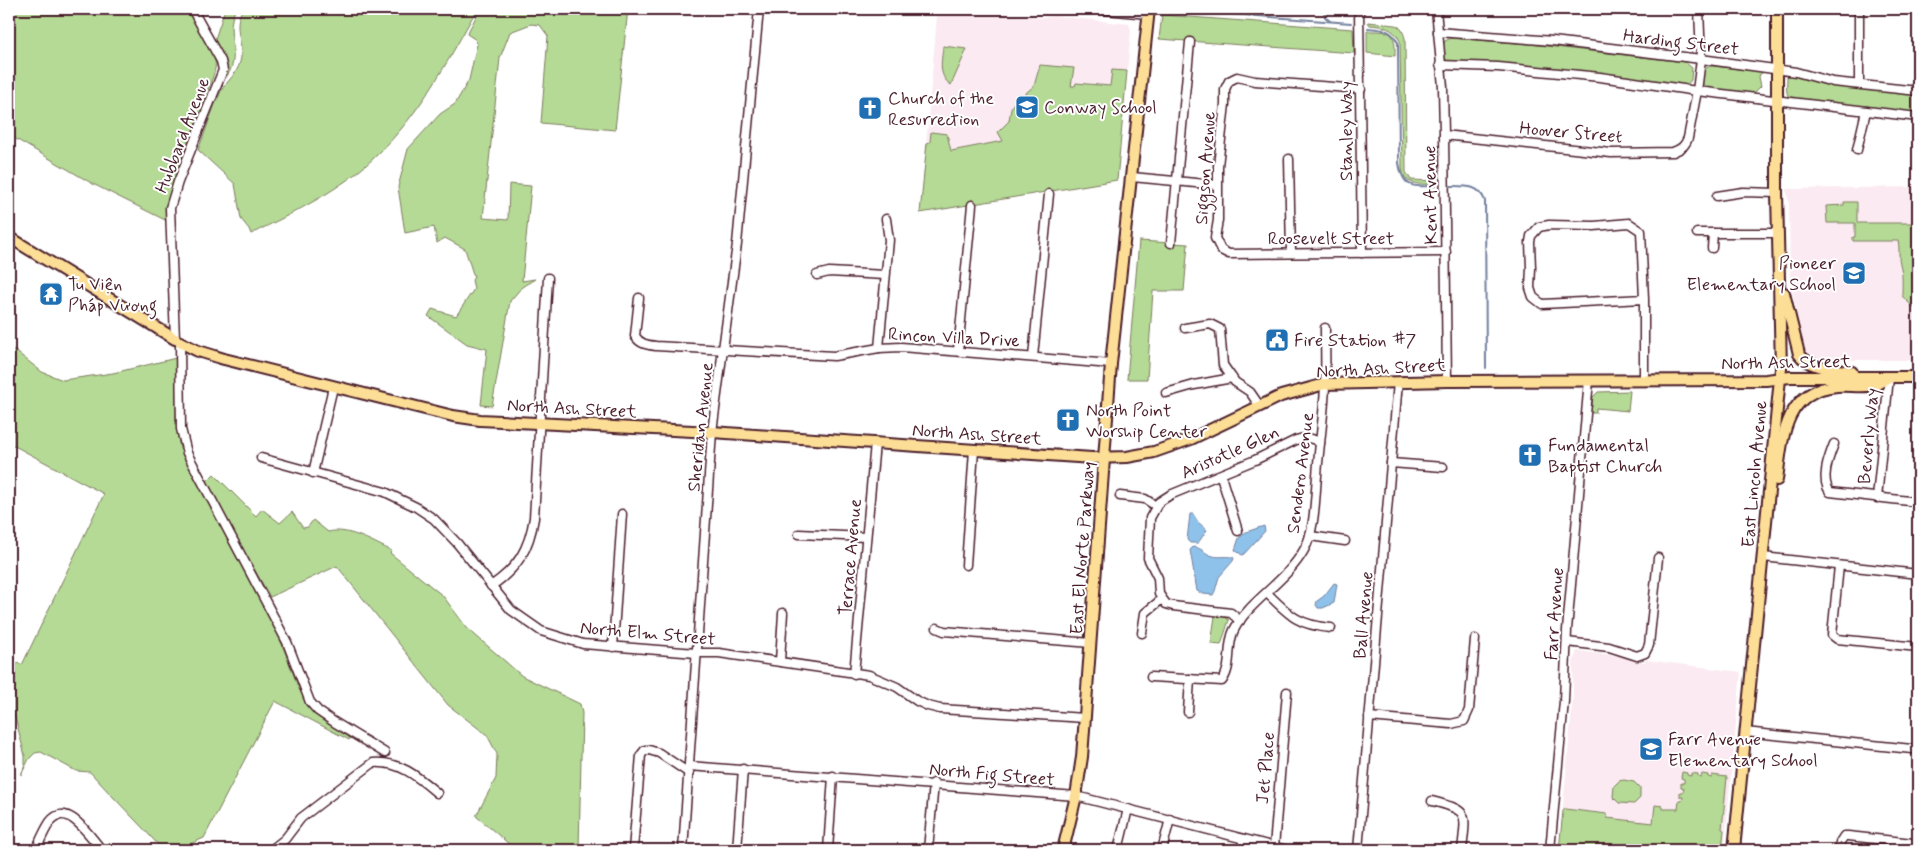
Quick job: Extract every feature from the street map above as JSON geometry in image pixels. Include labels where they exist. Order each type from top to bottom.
[{"type":"main road","name":"East Lincoln Avenue","points":[[1734,850],[1763,557],[1778,378],[1781,368],[1777,193],[1778,9]]},
{"type":"main road","name":"East El Norte Parkway","points":[[1063,850],[1076,796],[1082,757],[1112,364],[1149,11]]},
{"type":"main road","name":"North Ash Street","points":[[9,237],[198,351],[453,416],[492,421],[712,432],[1092,458],[1142,455],[1171,447],[1281,396],[1326,384],[1446,381],[1918,377]]},
{"type":"main road","points":[[1778,268],[1799,354],[1803,360],[1812,365],[1875,377]]},
{"type":"main road","points":[[1763,557],[1784,429],[1790,415],[1807,396],[1819,390],[1835,386],[1875,385],[1889,377]]},
{"type":"street","name":"Hubbard Avenue","points":[[192,9],[221,61],[223,70],[178,182],[170,208],[181,429],[187,453],[287,642],[310,702],[318,711],[334,722],[385,753]]},
{"type":"street","name":"Sheridan Avenue","points":[[683,850],[712,432],[738,235],[759,9]]},
{"type":"street","points":[[1095,9],[1149,11]]},
{"type":"street","name":"Stanley Way","points":[[1359,9],[1362,253]]},
{"type":"street","name":"Kent Avenue","points":[[1436,9],[1444,135],[1446,381]]},
{"type":"street","points":[[1697,91],[1701,59],[1699,9]]},
{"type":"street","points":[[1859,9],[1859,84]]},
{"type":"street","name":"Harding Street","points":[[1438,32],[1553,41],[1701,59],[1796,72],[1832,82],[1918,91]]},
{"type":"street","points":[[1171,243],[1190,42]]},
{"type":"street","points":[[1440,65],[1498,67],[1600,77],[1697,91],[1918,117]]},
{"type":"street","name":"Siggson Avenue","points":[[1218,246],[1215,238],[1218,220],[1218,166],[1225,93],[1229,81],[1237,77],[1255,81],[1360,89]]},
{"type":"street","name":"Hoover Street","points":[[1444,135],[1611,153],[1673,152],[1680,150],[1686,144],[1697,91]]},
{"type":"street","points":[[1856,150],[1866,111]]},
{"type":"street","points":[[1289,160],[1291,253]]},
{"type":"street","points":[[1132,177],[1217,185]]},
{"type":"street","points":[[1717,196],[1743,192],[1777,193]]},
{"type":"street","points":[[1033,356],[1049,194]]},
{"type":"street","points":[[958,351],[972,205]]},
{"type":"street","points":[[879,348],[889,240],[886,219]]},
{"type":"street","points":[[1644,299],[1542,304],[1533,298],[1530,288],[1531,236],[1538,227],[1550,225],[1594,226],[1629,223],[1634,225],[1642,234],[1644,299],[1644,380]]},
{"type":"street","points":[[1697,233],[1778,233]]},
{"type":"street","points":[[1712,248],[1713,233]]},
{"type":"street","name":"Roosevelt Street","points":[[1218,246],[1229,254],[1446,252]]},
{"type":"street","points":[[817,274],[829,272],[885,275]]},
{"type":"street","points":[[491,586],[504,577],[520,559],[530,537],[534,518],[548,278]]},
{"type":"street","name":"Rincon Villa Drive","points":[[639,298],[635,336],[638,341],[646,345],[834,356],[851,355],[879,348],[901,347],[1033,356],[1112,364]]},
{"type":"street","points":[[1186,328],[1210,324],[1220,329],[1224,365],[1232,378],[1250,392],[1259,405]]},
{"type":"street","name":"Sendero Avenue","points":[[1190,679],[1222,681],[1227,674],[1231,638],[1234,630],[1240,621],[1298,560],[1310,536],[1326,384],[1324,328]]},
{"type":"street","name":"Beverly Way","points":[[1878,498],[1889,377]]},
{"type":"street","points":[[1166,393],[1194,384],[1232,378]]},
{"type":"street","name":"Farr Avenue","points":[[1550,850],[1564,701],[1567,642],[1589,380]]},
{"type":"street","name":"Ball Avenue","points":[[1358,850],[1398,382]]},
{"type":"street","points":[[313,473],[333,386]]},
{"type":"street","name":"Aristotle Glen","points":[[1156,506],[1163,498],[1221,476],[1296,440],[1304,438],[1315,439],[1320,443]]},
{"type":"street","name":"Terrace Avenue","points":[[854,674],[875,443]]},
{"type":"street","points":[[1834,444],[1828,461],[1826,482],[1826,487],[1830,492],[1918,502]]},
{"type":"street","points":[[966,565],[974,450]]},
{"type":"street","name":"North Elm Street","points":[[261,458],[385,492],[416,507],[434,520],[457,543],[511,610],[541,631],[583,644],[696,654],[719,653],[869,675],[890,684],[917,701],[928,706],[940,708],[1085,718]]},
{"type":"street","points":[[1391,463],[1443,467]]},
{"type":"street","points":[[1221,476],[1238,531]]},
{"type":"street","points":[[1120,496],[1145,499],[1156,506],[1150,518],[1148,558],[1158,578],[1159,594],[1166,604],[1231,613],[1240,621]]},
{"type":"street","points":[[613,647],[622,514]]},
{"type":"street","points":[[800,534],[866,537]]},
{"type":"street","points":[[1310,536],[1345,541]]},
{"type":"street","points":[[1763,557],[1918,574]]},
{"type":"street","points":[[1567,642],[1609,647],[1632,655],[1641,656],[1645,653],[1649,645],[1658,558]]},
{"type":"street","points":[[1839,566],[1832,635],[1837,639],[1918,647]]},
{"type":"street","points":[[1267,593],[1290,616],[1314,626],[1331,628]]},
{"type":"street","points":[[1142,633],[1145,613],[1162,599]]},
{"type":"street","points":[[780,661],[783,613]]},
{"type":"street","points":[[937,628],[944,631],[1091,643]]},
{"type":"street","points":[[1369,717],[1451,724],[1464,721],[1469,710],[1475,639]]},
{"type":"street","points":[[1151,677],[1190,679],[1188,712]]},
{"type":"street","name":"Jet Place","points":[[1274,847],[1287,692]]},
{"type":"street","points":[[1746,732],[1912,749]]},
{"type":"street","points":[[633,850],[639,760],[641,755],[646,750],[653,751],[689,769]]},
{"type":"street","points":[[272,850],[285,838],[301,818],[373,763],[392,764],[414,774],[438,793]]},
{"type":"street","name":"North Fig Street","points":[[689,769],[743,769],[1076,796],[1287,850]]},
{"type":"street","points":[[736,850],[743,769]]},
{"type":"street","points":[[828,850],[833,776]]},
{"type":"street","points":[[928,850],[934,784]]},
{"type":"street","points":[[1432,801],[1457,807],[1461,811],[1465,821],[1462,850]]},
{"type":"street","points":[[1118,850],[1128,809]]},
{"type":"street","points":[[36,850],[50,822],[58,815],[64,814],[74,818],[102,850]]},
{"type":"street","points":[[1162,850],[1170,819]]},
{"type":"street","points":[[1839,850],[1840,842],[1844,836],[1913,843],[1918,846]]},
{"type":"street","points":[[1241,850],[1244,839]]},
{"type":"shaded area","name":"Conway School","points":[[939,9],[1044,18],[1055,16],[1129,24],[1131,30],[1117,180],[920,213]]},
{"type":"shaded area","name":"Pioneer Elementary School","points":[[1918,187],[1918,360],[1812,360],[1806,354],[1790,280],[1789,202],[1786,189]]},
{"type":"shaded area","name":"Farr Avenue Elementary School","points":[[1577,651],[1628,657],[1633,661],[1644,662],[1646,660],[1741,672],[1724,850],[1559,850],[1573,699],[1573,663]]},
{"type":"green space","points":[[9,9],[190,9],[213,54],[215,68],[203,106],[177,172],[172,188],[167,221],[93,184],[9,135]]},
{"type":"green space","points":[[225,9],[236,9],[231,27],[233,62],[224,80],[222,79],[214,42]]},
{"type":"green space","points":[[243,9],[477,9],[420,105],[392,140],[376,156],[333,190],[301,209],[251,234],[241,219],[235,184],[198,150],[221,91],[239,66],[241,49],[238,22]]},
{"type":"green space","points":[[480,9],[628,9],[615,130],[541,123],[548,36],[540,25],[531,24],[510,32],[500,58],[483,218],[508,220],[509,184],[531,186],[522,281],[535,279],[522,287],[510,301],[492,406],[481,405],[487,349],[467,344],[428,316],[432,309],[456,316],[474,289],[472,280],[474,277],[465,249],[445,238],[437,243],[434,227],[405,233],[398,187],[408,149],[440,114],[455,104],[469,80],[477,44],[476,40],[467,34]]},
{"type":"green space","points":[[1162,15],[1353,29],[1354,53],[1159,39]]},
{"type":"green space","points":[[1368,22],[1395,25],[1403,32],[1405,38],[1406,172],[1411,180],[1435,181],[1435,184],[1410,182],[1404,175],[1402,169],[1400,41],[1391,30],[1370,25]]},
{"type":"green space","points":[[1367,31],[1381,31],[1390,34],[1394,41],[1395,56],[1367,53]]},
{"type":"green space","points":[[1451,38],[1529,44],[1685,62],[1692,68],[1691,80],[1686,86],[1449,62],[1445,58],[1443,50],[1445,41]]},
{"type":"green space","points":[[943,46],[967,49],[951,85],[942,72]]},
{"type":"green space","points":[[1040,65],[1074,68],[1071,86],[1075,86],[1076,83],[1110,86],[1112,70],[1127,71],[1117,180],[920,213],[927,143],[930,142],[931,132],[947,134],[951,151],[1003,141],[998,132],[1009,121],[1013,104],[1034,86]]},
{"type":"green space","points":[[1713,66],[1764,72],[1759,77],[1761,86],[1755,92],[1755,95],[1707,88],[1702,83],[1703,74],[1705,69]]},
{"type":"green space","points":[[1789,75],[1800,76],[1832,85],[1918,95],[1918,114],[1789,98],[1786,88]]},
{"type":"green space","points":[[1844,202],[1857,202],[1857,223],[1918,223],[1918,312],[1902,296],[1898,241],[1853,241],[1853,237],[1855,237],[1855,223],[1827,223],[1826,206],[1844,205]]},
{"type":"green space","points":[[1139,241],[1188,244],[1184,291],[1153,291],[1147,379],[1127,379]]},
{"type":"green space","points":[[9,346],[42,372],[63,380],[113,373],[176,358],[176,423],[180,449],[274,623],[299,689],[310,708],[351,737],[349,740],[275,701],[204,838],[176,850],[163,850],[90,772],[76,771],[41,752],[35,753],[29,759],[21,775],[25,765],[25,756],[15,717],[9,709],[9,659],[22,665],[104,494],[9,443]]},
{"type":"green space","points":[[1630,391],[1628,411],[1596,408],[1596,413],[1591,413],[1593,397],[1598,392]]},
{"type":"green space","points":[[214,474],[256,516],[262,509],[280,523],[292,512],[303,528],[308,527],[313,520],[328,532],[343,531],[351,533],[392,551],[390,553],[443,596],[467,628],[522,676],[580,704],[582,713],[579,850],[516,850],[476,816],[496,778],[497,754],[487,735],[448,705],[337,566],[270,597],[205,483]]},
{"type":"green space","points":[[1215,616],[1225,617],[1229,620],[1221,645],[1211,644]]},
{"type":"green space","points":[[1682,772],[1691,776],[1691,773],[1698,774],[1701,777],[1702,774],[1712,778],[1712,775],[1727,777],[1722,850],[1559,850],[1563,811],[1565,809],[1607,814],[1607,818],[1653,823],[1655,805],[1663,806],[1663,809],[1678,809],[1679,801],[1682,801],[1683,797],[1680,797],[1680,792],[1683,792],[1684,788],[1681,787],[1681,783],[1684,783],[1684,779],[1681,778]]},
{"type":"green space","points":[[1619,781],[1634,782],[1640,788],[1640,798],[1634,804],[1619,803],[1613,797],[1614,786]]},
{"type":"water","points":[[1190,514],[1193,514],[1198,522],[1207,530],[1198,543],[1190,543],[1187,540]]},
{"type":"water","points":[[1264,526],[1265,531],[1244,554],[1242,555],[1235,550],[1239,538],[1246,532]]},
{"type":"water","points":[[1193,547],[1213,556],[1234,558],[1219,577],[1213,595],[1197,591],[1190,550]]},
{"type":"water","points":[[1334,583],[1337,584],[1334,603],[1318,608],[1316,605],[1317,601],[1324,596]]},
{"type":"waterway","points":[[1163,9],[1351,23]]},
{"type":"waterway","points":[[1324,9],[1325,17],[1330,21]]},
{"type":"waterway","points":[[1368,28],[1382,29],[1390,32],[1398,43],[1399,163],[1403,177],[1406,182],[1415,186],[1435,186]]},
{"type":"waterway","points":[[1451,186],[1476,189],[1485,201],[1486,368]]},
{"type":"place","name":"Conway School","points":[[1027,107]]},
{"type":"place","name":"Church of the Resurrection","points":[[870,108]]},
{"type":"place","name":"Pioneer Elementary School","points":[[1854,273]]},
{"type":"place","name":"Tu Viện Pháp Vương","points":[[51,294]]},
{"type":"place","name":"Fire Station #7","points":[[1277,340]]},
{"type":"place","name":"North Point Worship Center","points":[[1068,420]]},
{"type":"place","name":"Fundamental Baptist Church","points":[[1530,455]]},
{"type":"place","name":"Farr Avenue Elementary School","points":[[1651,749]]}]
